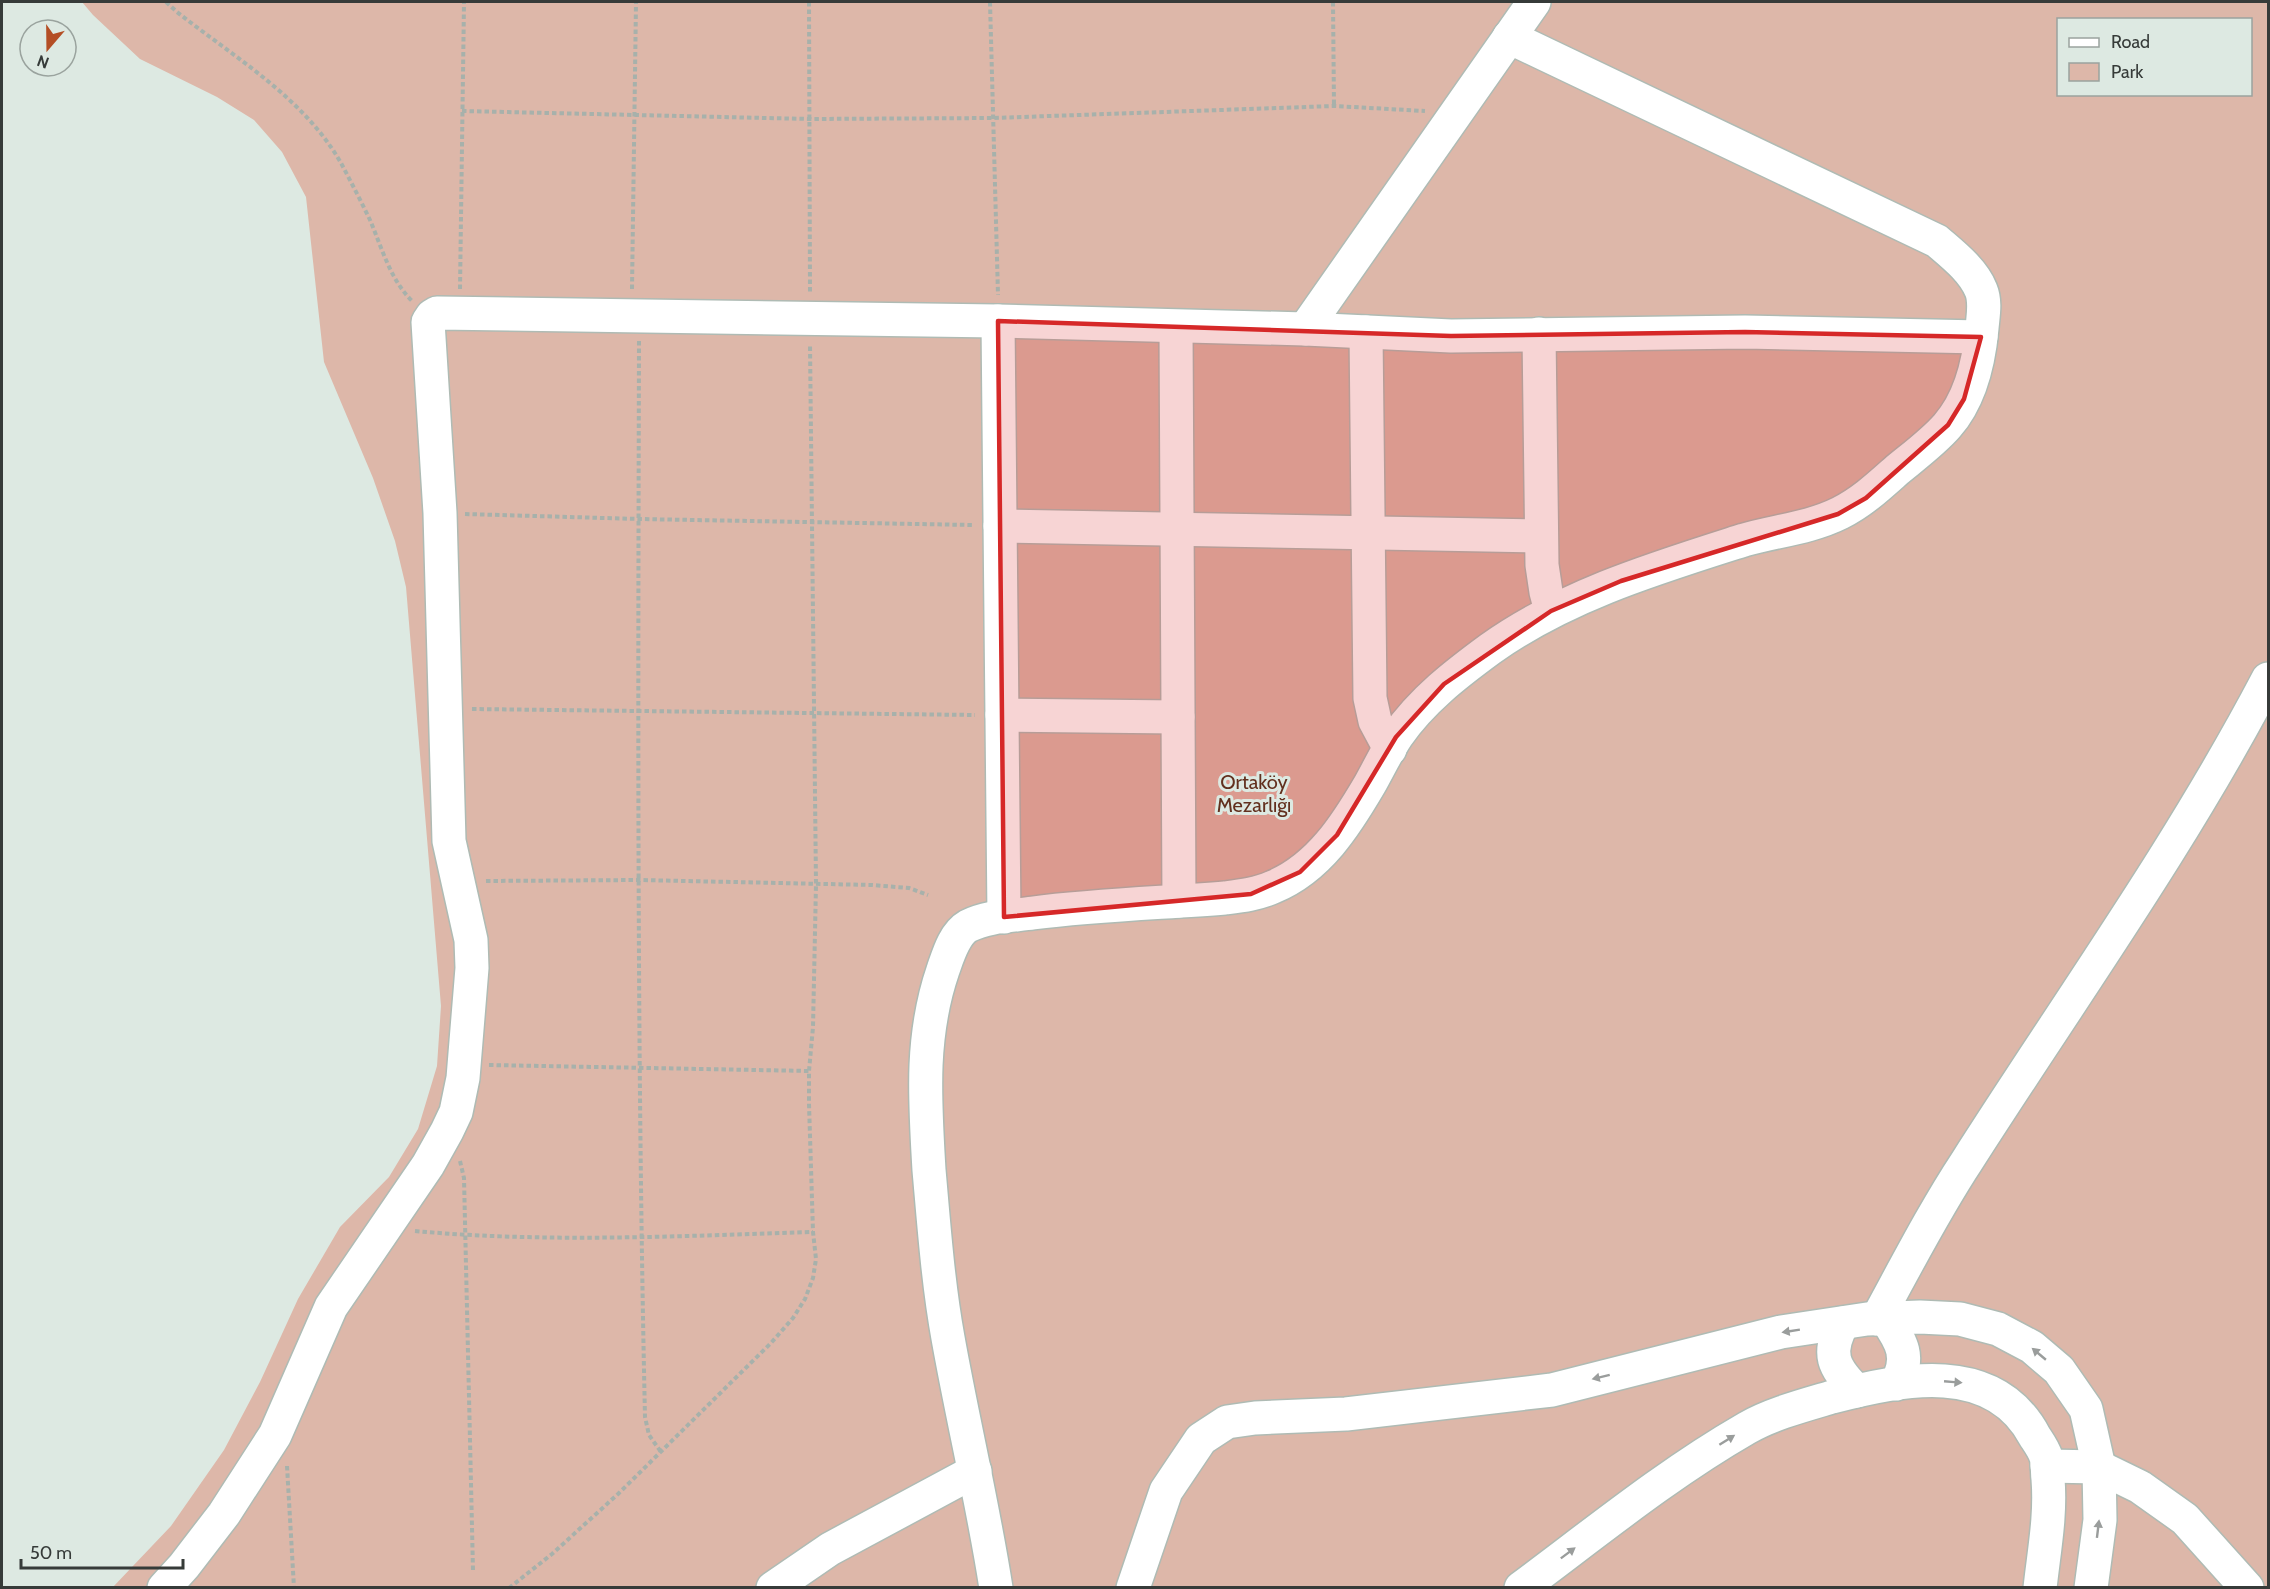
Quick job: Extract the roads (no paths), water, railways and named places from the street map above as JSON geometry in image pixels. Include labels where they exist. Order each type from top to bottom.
[{"type":"street","points":[[1305,329],[1534,2]]},
{"type":"street","points":[[996,1587],[948,1338],[934,1237],[924,1091],[925,1050],[936,991],[958,935],[967,927],[990,919],[1062,909],[1251,894],[1274,887],[1300,872],[1320,856],[1337,835],[1416,711],[1443,684],[1513,633],[1551,611],[1621,581],[1741,541],[1828,517],[1866,498],[1948,425],[1964,399],[1980,351],[1984,306],[1981,290],[1958,260],[1937,241],[1509,37]]},
{"type":"street","points":[[164,1587],[184,1566],[224,1514],[275,1435],[331,1308],[428,1165],[456,1112],[465,1065],[472,968],[469,922],[457,881],[449,841],[440,513],[428,322],[446,315],[635,316],[998,321],[1305,329],[1451,336],[1745,332],[1981,337]]},
{"type":"street","points":[[998,321],[1004,917]]},
{"type":"street","points":[[1176,327],[1179,901]]},
{"type":"street","points":[[1366,332],[1370,698],[1375,721],[1390,749]]},
{"type":"street","points":[[1539,334],[1541,536],[1543,580],[1551,611]]},
{"type":"street","points":[[1000,526],[1541,536]]},
{"type":"street","points":[[1881,1319],[1965,1162],[2092,972],[2201,800],[2268,679]]},
{"type":"street","points":[[1002,715],[1178,717]]},
{"type":"street","points":[[1881,1319],[1899,1339],[1905,1359],[1904,1371],[1896,1384]]},
{"type":"street","points":[[1133,1587],[1166,1491],[1201,1439],[1227,1422],[1255,1418],[1346,1414],[1552,1390],[1781,1332],[1881,1319],[1960,1319],[1998,1329],[2032,1347],[2059,1370],[2086,1409],[2099,1467],[2100,1520],[2091,1587]]},
{"type":"street","points":[[1843,1323],[1834,1339],[1834,1358],[1843,1377],[1857,1391]]},
{"type":"street","points":[[1521,1587],[1671,1476],[1749,1426],[1807,1404],[1857,1391],[1919,1381],[1961,1382],[1991,1391],[2014,1407],[2030,1427],[2046,1456],[2050,1504],[2040,1587]]},
{"type":"street","points":[[2047,1467],[2099,1467],[2140,1487],[2185,1519],[2247,1587]]},
{"type":"street","points":[[773,1587],[811,1574],[830,1549],[975,1471]]},
{"type":"park label","name":"Ortaköy Mezarlığı","points":[[1254,794]]}]
